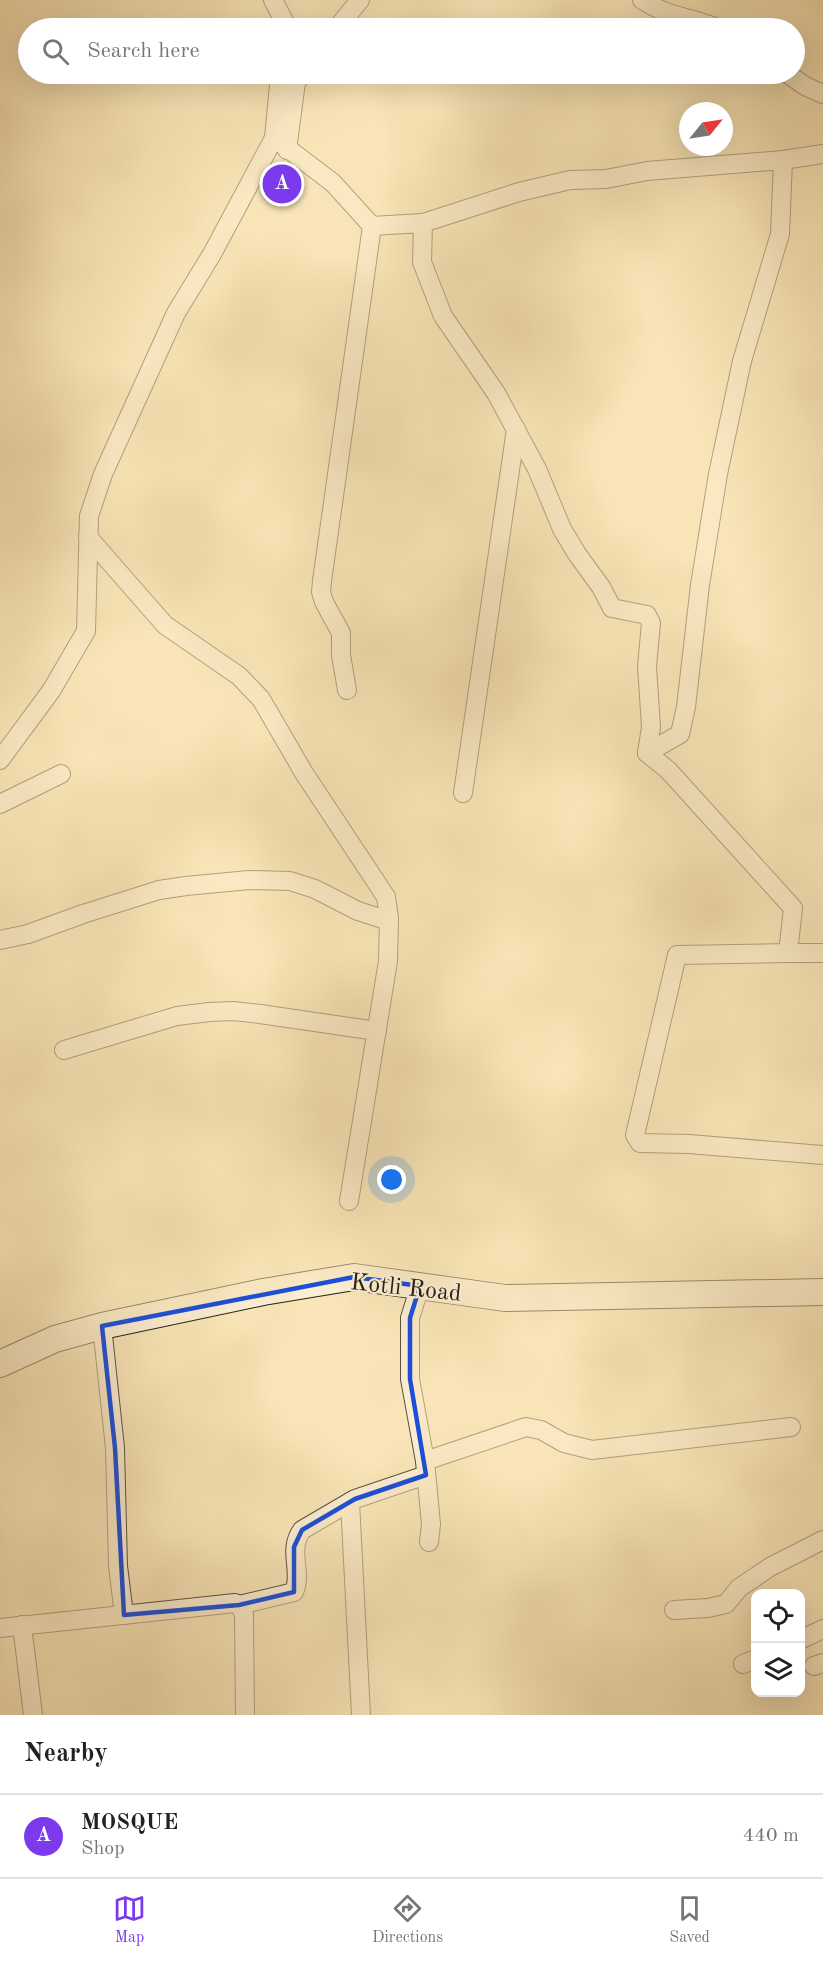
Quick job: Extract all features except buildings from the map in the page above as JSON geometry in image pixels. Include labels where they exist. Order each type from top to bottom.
[{"type":"main road","name":"Kotli Road","points":[[0,1364],[55,1339],[102,1326],[263,1292],[354,1277],[505,1298],[823,1292]]},
{"type":"street","points":[[273,0],[282,18]]},
{"type":"street","points":[[345,18],[360,0]]},
{"type":"street","points":[[642,0],[660,12],[683,18]]},
{"type":"street","points":[[280,84],[280,144]]},
{"type":"street","points":[[0,760],[51,691],[86,631],[88,516],[103,474],[176,313],[280,144],[295,84]]},
{"type":"street","points":[[802,84],[823,94]]},
{"type":"street","points":[[280,144],[333,183],[372,226]]},
{"type":"street","points":[[372,226],[423,223],[519,192],[570,180],[606,179],[647,171],[783,160],[823,154]]},
{"type":"street","points":[[647,753],[680,734],[686,707],[700,585],[718,474],[742,361],[780,234],[783,160]]},
{"type":"street","points":[[423,223],[422,262],[443,316],[496,393],[537,469],[562,529],[601,587],[612,608],[647,615],[651,623],[647,666],[651,727],[647,753]]},
{"type":"street","points":[[347,690],[341,655],[341,633],[321,592],[372,226]]},
{"type":"street","points":[[463,793],[516,429]]},
{"type":"street","points":[[88,537],[165,625],[239,676],[261,699],[304,773],[386,897],[389,921],[388,961],[349,1201]]},
{"type":"street","points":[[647,753],[668,770],[793,908],[788,953]]},
{"type":"street","points":[[0,804],[61,774]]},
{"type":"street","points":[[0,940],[28,934],[159,890],[249,880],[290,881],[315,889],[358,911],[389,921]]},
{"type":"street","points":[[823,952],[677,955],[635,1135],[640,1143],[689,1144],[823,1155]]},
{"type":"street","points":[[64,1050],[177,1016],[209,1012],[251,1013],[377,1031]]},
{"type":"street","points":[[420,1286],[410,1318],[410,1379],[426,1468],[432,1524],[429,1542]]},
{"type":"street","points":[[102,1326],[115,1448],[118,1566],[124,1615]]},
{"type":"street","points":[[0,1628],[235,1603],[239,1605],[294,1592],[297,1585],[294,1547],[296,1537],[310,1524],[350,1502],[526,1427],[541,1430],[570,1446],[592,1450],[792,1427]]},
{"type":"street","points":[[350,1502],[361,1715]]},
{"type":"street","points":[[674,1610],[708,1608],[726,1604],[739,1588],[770,1567],[823,1540]]},
{"type":"street","points":[[239,1605],[244,1614],[245,1715]]},
{"type":"street","points":[[22,1625],[33,1715]]},
{"type":"street","points":[[805,1638],[823,1629]]},
{"type":"highlighted area","points":[[354,1277],[420,1286],[410,1318],[410,1379],[426,1475],[355,1499],[302,1530],[294,1547],[294,1592],[239,1605],[124,1615],[115,1448],[102,1326]]},
{"type":"place","name":"MOSQUE","points":[[282,184]]}]
